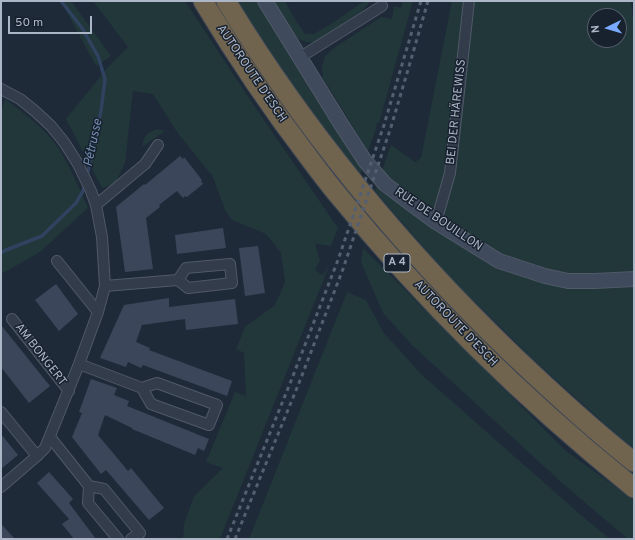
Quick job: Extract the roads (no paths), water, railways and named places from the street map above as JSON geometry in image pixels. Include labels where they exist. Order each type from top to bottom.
[{"type":"highway","name":"AUTOROUTE D'ESCH","points":[[203,1],[229,44],[263,95],[337,194],[387,252],[459,330],[523,393],[634,488]]},
{"type":"highway","name":"AUTOROUTE D'ESCH","points":[[226,1],[281,86],[350,178],[403,241],[476,319],[524,366],[617,449],[634,462]]},
{"type":"street","name":"RUE DE BOUILLON","points":[[265,1],[299,58],[365,161],[385,184],[436,222],[499,261],[545,276],[568,281],[634,279]]},
{"type":"street","name":"BEI DER HÄREWISS","points":[[436,222],[450,173],[469,1]]},
{"type":"street","points":[[299,58],[382,6]]},
{"type":"street","name":"AM BONGERT","points":[[1,89],[20,99],[51,126],[64,142],[78,164],[91,191],[96,206],[102,236],[105,286],[98,312],[79,364],[44,448],[37,456],[1,487]]},
{"type":"street","points":[[96,206],[145,164],[158,145]]},
{"type":"street","points":[[57,261],[98,312]]},
{"type":"street","points":[[105,286],[178,280],[188,288],[232,283],[230,264],[186,268],[178,280]]},
{"type":"street","name":"AM BONGERT","points":[[12,318],[69,390]]},
{"type":"street","name":"AM BONGERT","points":[[79,364],[142,388]]},
{"type":"street","points":[[157,383],[217,404],[209,425],[150,404],[142,388],[157,383]]},
{"type":"street","points":[[1,412],[37,456]]},
{"type":"street","points":[[50,436],[89,486],[104,489],[140,533],[131,539]]},
{"type":"street","points":[[89,486],[88,503],[118,539]]},
{"type":"waterway","name":"Pétrusse","points":[[61,1],[82,28],[98,56],[105,79],[101,111],[87,176]]},
{"type":"waterway","name":"Pétrusse","points":[[1,253],[42,236],[76,203],[85,184]]},
{"type":"railway","points":[[227,539],[338,260],[384,125],[421,1]]},
{"type":"railway","points":[[235,539],[299,383],[343,269],[391,127],[428,1]]}]
